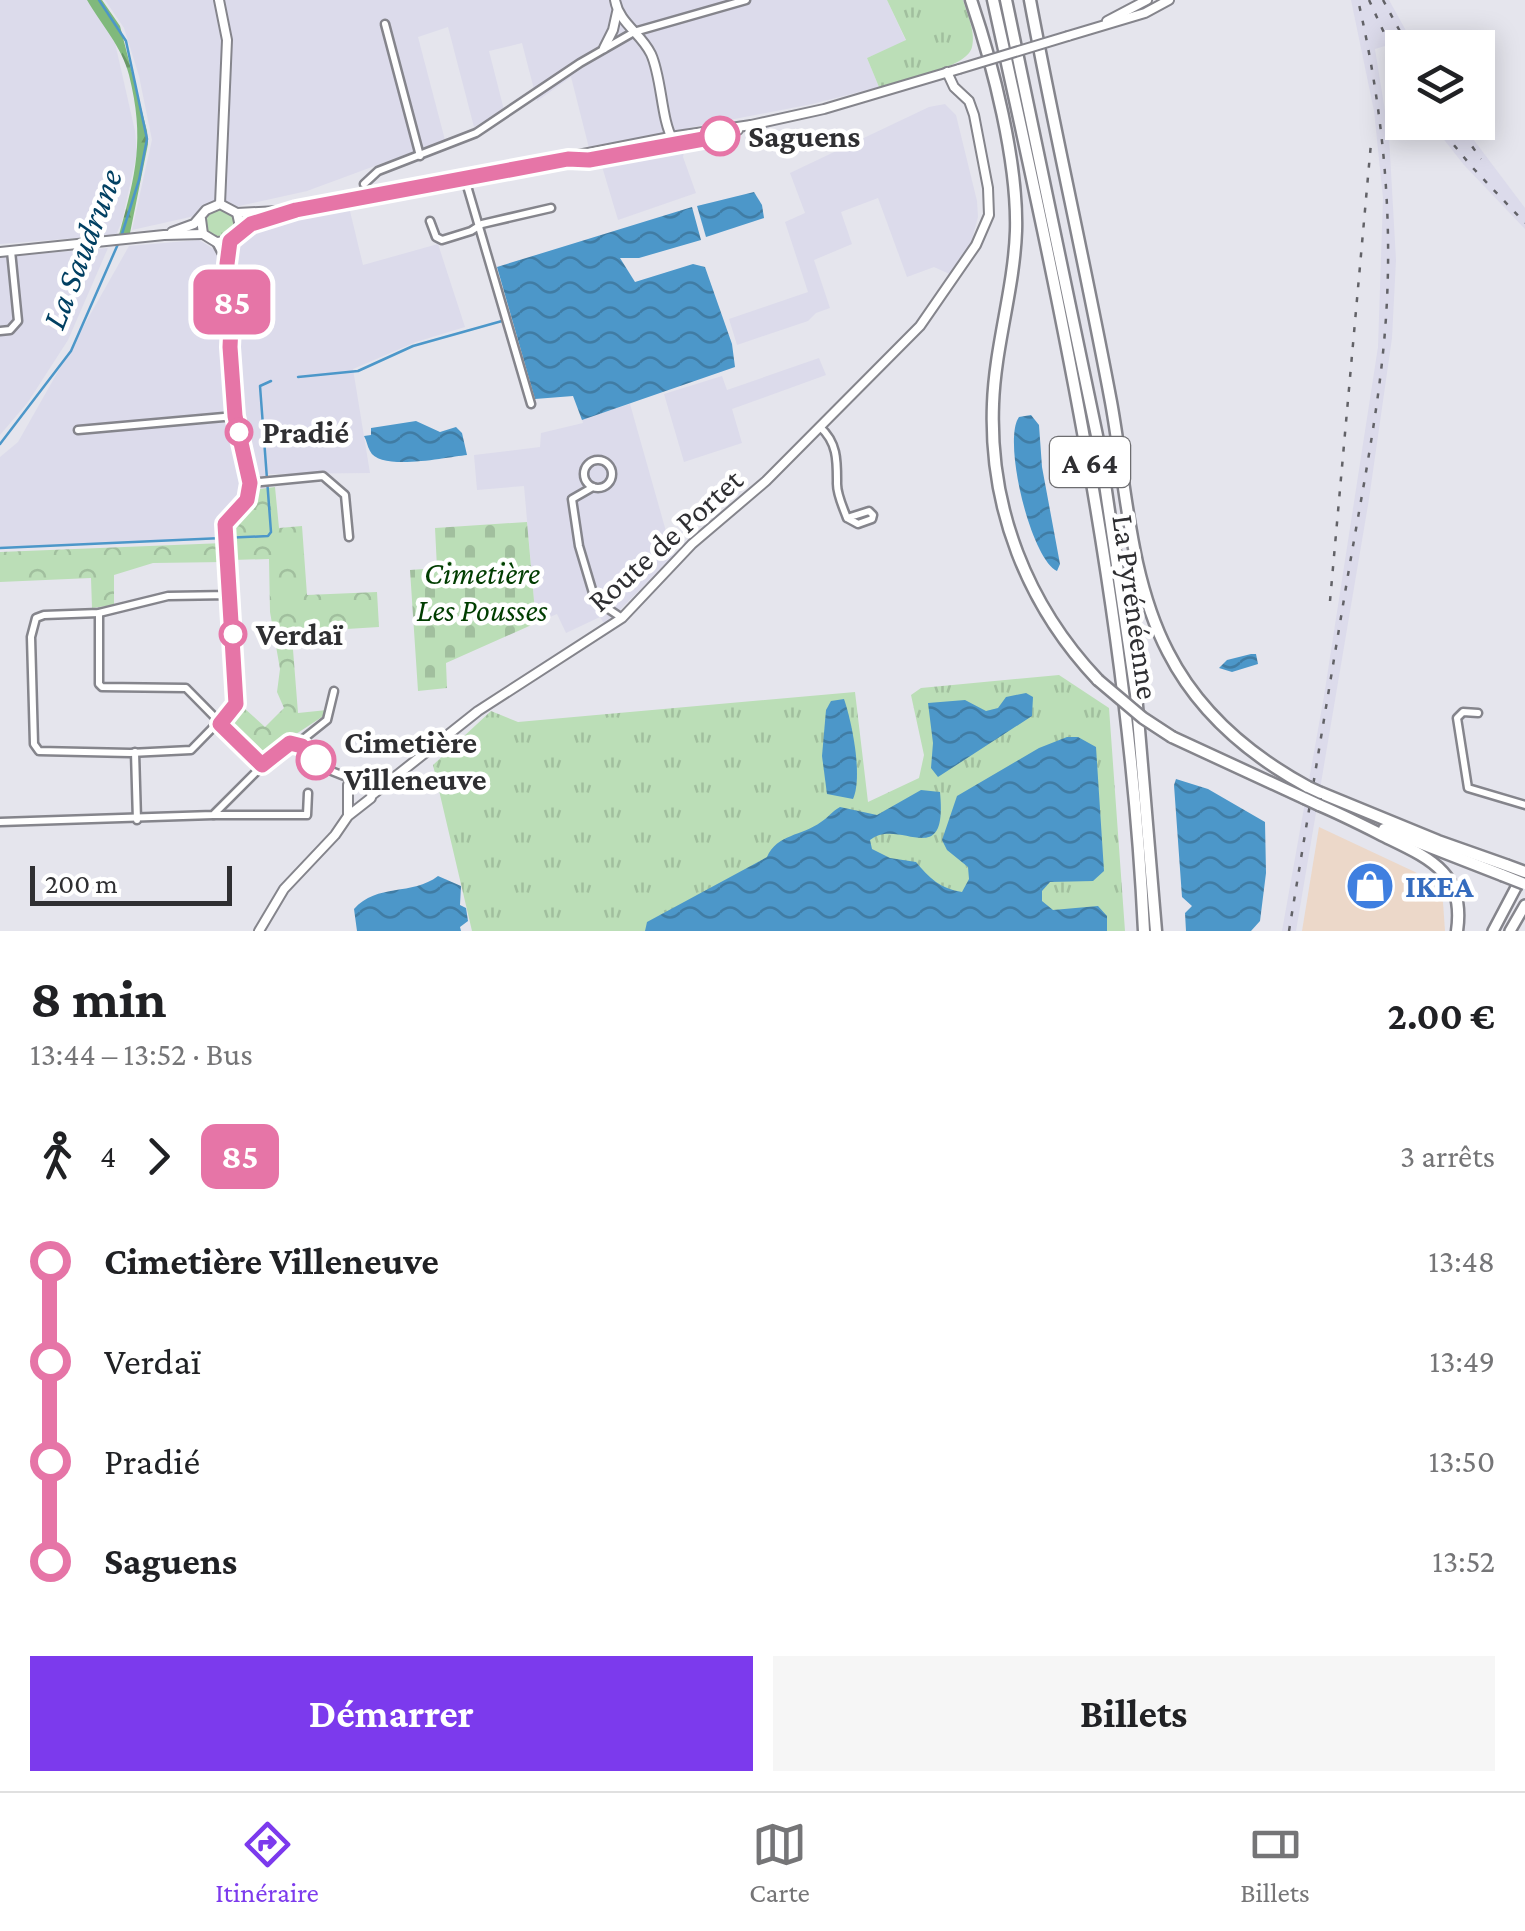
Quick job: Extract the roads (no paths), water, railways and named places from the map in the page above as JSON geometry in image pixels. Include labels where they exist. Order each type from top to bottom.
[{"type":"highway","points":[[970,0],[990,67],[1015,201],[1013,270],[993,402],[995,465],[1005,517],[1032,590],[1078,660],[1143,718],[1172,736],[1320,799],[1504,870],[1525,884]]},
{"type":"highway","name":"La Pyrénéenne","points":[[993,0],[1063,323],[1102,534],[1128,729],[1144,931]]},
{"type":"highway","name":"La Pyrénéenne","points":[[1006,0],[1103,466],[1136,694],[1156,931]]},
{"type":"highway","points":[[1030,0],[1113,414],[1139,570],[1153,619],[1179,672],[1216,720],[1252,754],[1306,793]]},
{"type":"highway","points":[[1320,799],[1417,851],[1440,868],[1458,897],[1457,931]]},
{"type":"highway","points":[[1354,820],[1504,870],[1525,871]]},
{"type":"main road","points":[[1492,931],[1525,871]]},
{"type":"main road","points":[[1510,931],[1525,905]]},
{"type":"street","points":[[219,0],[226,40],[220,204]]},
{"type":"street","points":[[604,48],[613,30],[615,0]]},
{"type":"street","points":[[364,184],[378,171],[476,133],[634,32],[746,0]]},
{"type":"street","points":[[1089,29],[1147,0]]},
{"type":"street","points":[[237,232],[296,210],[673,137],[720,136],[1145,13],[1169,0]]},
{"type":"street","points":[[617,12],[650,52],[673,137]]},
{"type":"street","points":[[386,24],[420,156]]},
{"type":"street","name":"Route de Portet","points":[[361,805],[478,711],[622,618],[692,544],[766,481],[920,326],[990,216],[974,115],[969,100],[954,87],[947,72]]},
{"type":"street","points":[[464,178],[531,404]]},
{"type":"street","points":[[220,204],[237,213],[296,210]]},
{"type":"street","points":[[164,235],[201,219],[206,210],[220,204]]},
{"type":"street","points":[[430,221],[436,237],[442,240],[550,208]]},
{"type":"street","points":[[230,595],[148,598],[100,614],[44,614],[36,618],[31,626],[34,744],[44,753],[191,750],[236,704],[230,595],[224,530],[228,516],[247,500],[250,483],[235,416],[230,347],[232,305],[227,264],[230,241],[240,220],[237,213]]},
{"type":"street","points":[[201,219],[204,234]]},
{"type":"street","points":[[0,252],[204,234],[216,242],[227,264]]},
{"type":"street","points":[[216,242],[230,241]]},
{"type":"street","points":[[0,332],[10,330],[18,322],[10,252]]},
{"type":"street","points":[[78,430],[235,416]]},
{"type":"street","points":[[820,427],[830,438],[838,460],[838,490],[847,518]]},
{"type":"street","points":[[593,487],[585,480],[584,470],[594,460],[604,461],[612,471],[610,481],[572,499],[579,546],[596,600],[622,618]]},
{"type":"street","points":[[250,483],[323,476],[345,495],[348,537]]},
{"type":"street","points":[[100,614],[97,639],[102,687],[178,686],[194,694],[204,709],[262,765]]},
{"type":"street","points":[[213,815],[282,746],[297,744],[326,720],[334,691]]},
{"type":"street","points":[[1478,712],[1463,712],[1457,718],[1464,782],[1473,792],[1525,805]]},
{"type":"street","points":[[297,744],[337,775],[384,784]]},
{"type":"street","points":[[132,753],[137,820]]},
{"type":"street","points":[[259,931],[284,889],[361,805],[348,794],[337,775]]},
{"type":"street","points":[[348,816],[348,794],[354,780]]},
{"type":"street","points":[[368,782],[372,795]]},
{"type":"street","points":[[0,822],[307,815],[308,793]]},
{"type":"water","points":[[754,192],[764,218],[706,237],[697,206]]},
{"type":"water","points":[[692,207],[701,240],[639,258],[620,258],[635,282],[693,264],[705,267],[732,344],[735,367],[582,420],[573,396],[535,399],[497,267]]},
{"type":"water","points":[[1031,415],[1039,425],[1042,467],[1060,564],[1057,571],[1047,562],[1029,523],[1017,473],[1015,430],[1019,417]]},
{"type":"water","points":[[416,421],[440,432],[456,427],[462,433],[467,455],[400,462],[376,457],[370,451],[364,436],[371,435],[371,428]]},
{"type":"water","points":[[1256,654],[1258,664],[1232,672],[1219,668],[1227,660]]},
{"type":"water","points":[[1026,693],[1033,697],[1032,716],[938,777],[931,768],[933,743],[928,703],[965,700],[986,711],[998,708],[1006,697]]},
{"type":"water","points":[[844,699],[857,764],[853,799],[827,794],[822,756],[826,710],[831,701]]},
{"type":"water","points":[[1078,737],[1096,747],[1104,871],[1093,881],[1050,882],[1042,891],[1042,901],[1053,910],[1098,906],[1107,916],[1107,931],[645,931],[647,922],[767,857],[777,844],[814,827],[840,807],[877,815],[921,790],[940,792],[937,831],[919,838],[882,834],[870,840],[872,849],[890,858],[916,862],[936,882],[962,892],[969,879],[968,867],[947,850],[942,840],[957,796],[1039,748]]},
{"type":"water","points":[[1176,779],[1208,789],[1265,822],[1266,873],[1260,921],[1251,931],[1186,931],[1185,913],[1192,906],[1182,897]]},
{"type":"water","points":[[438,876],[461,886],[460,905],[466,908],[468,921],[460,927],[461,931],[357,931],[354,909],[363,901]]},
{"type":"waterway","name":"La Saudrune","points":[[99,0],[126,41],[147,139],[121,237]]},
{"type":"waterway","name":"La Saudrune","points":[[0,444],[71,351],[118,244]]},
{"type":"waterway","points":[[298,377],[358,371],[413,346],[502,321]]},
{"type":"waterway","points":[[0,548],[268,536],[271,532],[260,386],[271,381]]},
{"type":"railway","points":[[1289,931],[1373,427],[1385,331],[1388,247],[1384,164],[1358,0]]},
{"type":"railway","points":[[1369,0],[1385,35]]},
{"type":"railway","points":[[1383,0],[1399,30]]},
{"type":"railway","points":[[1450,140],[1525,223]]},
{"type":"railway","points":[[1468,140],[1481,159]]},
{"type":"railway","points":[[1330,601],[1371,143]]},
{"type":"place","name":"Saguens","points":[[720,136]]},
{"type":"place","name":"Pradié","points":[[239,432]]},
{"type":"place","name":"Verdaï","points":[[233,634]]},
{"type":"place","name":"Cimetière Villeneuve","points":[[316,760]]},
{"type":"place","name":"IKEA","points":[[1370,886]]},
{"type":"park label","name":"Cimetière Les Pousses","points":[[482,592]]}]
